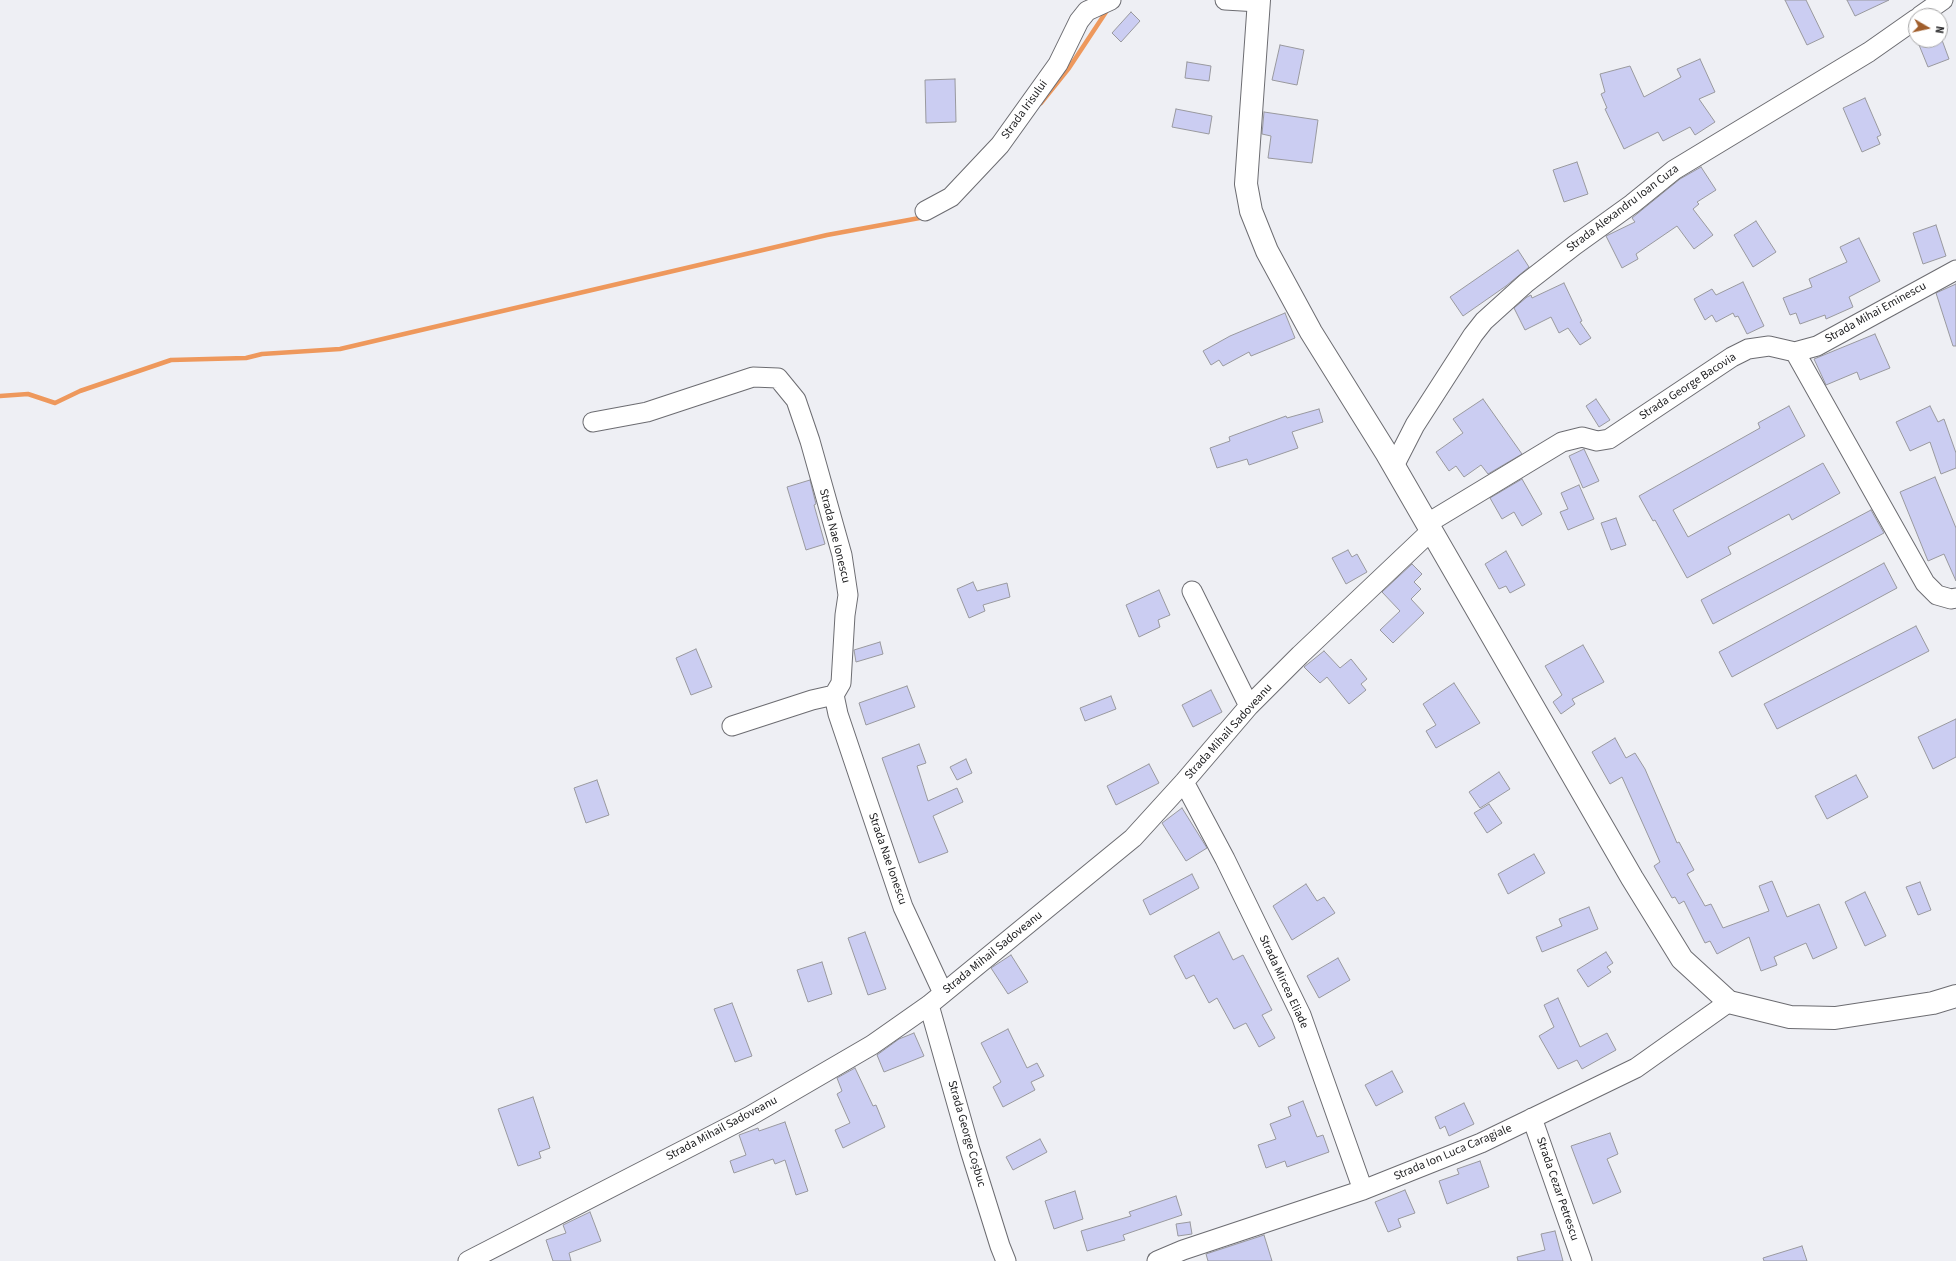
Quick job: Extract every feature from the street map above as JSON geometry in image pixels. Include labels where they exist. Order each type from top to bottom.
[{"type":"main road","points":[[1259,1],[1246,184],[1251,211],[1267,250],[1311,332],[1394,466],[1628,871],[1682,959],[1729,1002],[1790,1017],[1834,1018],[1933,1003],[1956,996]]},
{"type":"street","name":"Strada Irisului","points":[[925,211],[951,197],[1000,145],[1058,64],[1079,21],[1087,11],[1111,0]]},
{"type":"street","points":[[1225,0],[1259,1]]},
{"type":"street","points":[[1932,8],[1943,0]]},
{"type":"street","name":"Strada Alexandru Ioan Cuza","points":[[1394,466],[1415,425],[1474,335],[1489,316],[1526,283],[1632,204],[1674,170],[1869,52],[1908,25]]},
{"type":"street","name":"Strada Mihai Eminescu","points":[[1795,352],[1817,346],[1956,270]]},
{"type":"street","name":"Strada George Bacovia","points":[[1430,527],[1562,442],[1582,437],[1597,441],[1609,439],[1732,357],[1758,347],[1776,347],[1795,352]]},
{"type":"street","points":[[1795,352],[1925,583],[1937,595],[1951,599],[1956,598]]},
{"type":"street","name":"Strada Nae Ionescu","points":[[593,422],[647,412],[753,377],[778,378],[796,400],[810,441],[842,555],[848,595],[845,614],[841,683],[834,695],[838,714],[903,907],[936,999]]},
{"type":"street","name":"Strada Mihail Sadoveanu","points":[[468,1261],[750,1116],[872,1045],[936,999],[1119,851],[1133,838],[1184,782],[1249,706],[1430,527]]},
{"type":"street","points":[[1192,591],[1249,706]]},
{"type":"street","points":[[732,726],[812,700],[834,695]]},
{"type":"street","name":"Strada Mircea Eliade","points":[[1184,782],[1225,859],[1301,1015],[1363,1190]]},
{"type":"street","name":"Strada George Coșbuc","points":[[936,999],[970,1150],[1006,1261]]},
{"type":"street","name":"Strada Ion Luca Caragiale","points":[[1157,1261],[1183,1250],[1363,1190],[1481,1144],[1636,1068],[1729,1002]]},
{"type":"street","name":"Strada Cezar Petrescu","points":[[1532,1118],[1582,1261]]},
{"type":"building","points":[[1785,0],[1806,0],[1824,37],[1807,45]]},
{"type":"building","points":[[1847,0],[1889,0],[1855,16]]},
{"type":"building","points":[[1131,12],[1140,21],[1121,42],[1112,33]]},
{"type":"building","points":[[1280,45],[1304,50],[1297,85],[1272,80]]},
{"type":"building","points":[[1920,48],[1945,48],[1949,59],[1928,67]]},
{"type":"building","points":[[1700,59],[1715,92],[1699,99],[1715,122],[1695,135],[1690,127],[1663,141],[1658,132],[1624,149],[1605,109],[1607,108],[1601,94],[1605,92],[1600,74],[1630,66],[1644,97],[1681,77],[1677,69]]},
{"type":"building","points":[[1187,62],[1211,66],[1209,81],[1185,78]]},
{"type":"building","points":[[955,79],[956,122],[926,123],[925,80]]},
{"type":"building","points":[[1865,98],[1881,135],[1877,137],[1880,144],[1862,152],[1843,108]]},
{"type":"building","points":[[1176,109],[1212,116],[1209,134],[1172,127]]},
{"type":"building","points":[[1264,112],[1318,120],[1312,163],[1268,158],[1271,136],[1262,134]]},
{"type":"building","points":[[1577,162],[1588,194],[1564,202],[1553,170]]},
{"type":"building","points":[[1701,167],[1716,190],[1697,202],[1699,204],[1693,209],[1713,235],[1694,249],[1677,226],[1636,254],[1638,259],[1622,268],[1606,236],[1635,222],[1632,218],[1680,179]]},
{"type":"building","points":[[1756,221],[1776,252],[1753,267],[1734,235]]},
{"type":"building","points":[[1936,225],[1946,256],[1923,264],[1913,233]]},
{"type":"building","points":[[1859,238],[1880,281],[1849,297],[1853,307],[1826,319],[1825,315],[1800,324],[1796,313],[1790,315],[1783,298],[1812,287],[1809,279],[1847,262],[1840,247]]},
{"type":"building","points":[[1518,250],[1529,267],[1506,286],[1463,316],[1450,297]]},
{"type":"building","points":[[1743,282],[1764,326],[1747,334],[1738,316],[1735,317],[1733,313],[1716,322],[1712,315],[1705,320],[1694,299],[1712,289],[1716,295]]},
{"type":"building","points":[[1564,283],[1582,321],[1580,322],[1591,338],[1580,345],[1568,328],[1559,333],[1551,317],[1525,330],[1514,308],[1531,295],[1532,298]]},
{"type":"building","points":[[1956,284],[1956,346],[1953,346],[1936,293]]},
{"type":"building","points":[[1285,313],[1295,338],[1251,356],[1249,352],[1223,366],[1219,360],[1211,365],[1203,351],[1230,336]]},
{"type":"building","points":[[1875,334],[1890,368],[1860,380],[1857,372],[1826,385],[1814,359]]},
{"type":"building","points":[[1483,399],[1522,454],[1488,474],[1481,465],[1464,477],[1456,466],[1449,471],[1436,452],[1463,433],[1453,419]]},
{"type":"building","points":[[1596,399],[1610,420],[1599,427],[1586,406]]},
{"type":"building","points":[[1789,406],[1805,436],[1673,510],[1688,537],[1823,463],[1840,493],[1792,520],[1789,514],[1728,547],[1731,554],[1687,578],[1655,520],[1653,521],[1639,496],[1760,428],[1758,423]]},
{"type":"building","points":[[1930,406],[1938,422],[1944,419],[1956,453],[1956,468],[1941,474],[1930,442],[1910,451],[1896,422]]},
{"type":"building","points":[[1319,409],[1323,422],[1292,432],[1298,448],[1249,465],[1247,459],[1217,468],[1210,448],[1230,441],[1229,437],[1286,416],[1287,418]]},
{"type":"building","points":[[1584,449],[1599,481],[1583,488],[1569,456]]},
{"type":"building","points":[[1935,477],[1956,528],[1956,581],[1944,554],[1928,561],[1900,492]]},
{"type":"building","points":[[1522,479],[1542,514],[1522,526],[1514,512],[1502,519],[1490,498]]},
{"type":"building","points":[[810,480],[816,504],[814,505],[825,544],[806,550],[787,487]]},
{"type":"building","points":[[1579,485],[1594,519],[1568,530],[1560,512],[1568,509],[1561,493]]},
{"type":"building","points":[[1871,510],[1884,533],[1713,624],[1701,600]]},
{"type":"building","points":[[1616,518],[1626,545],[1611,550],[1601,523]]},
{"type":"building","points":[[1348,550],[1352,557],[1357,554],[1367,572],[1346,584],[1332,558]]},
{"type":"building","points":[[1506,551],[1525,585],[1510,593],[1506,586],[1499,589],[1485,564]]},
{"type":"building","points":[[1884,563],[1897,588],[1732,677],[1719,652]]},
{"type":"building","points":[[1412,564],[1422,574],[1414,582],[1421,589],[1411,599],[1424,613],[1393,643],[1380,630],[1400,611],[1382,592]]},
{"type":"building","points":[[973,582],[977,591],[1007,583],[1010,597],[983,605],[985,611],[969,618],[957,589]]},
{"type":"building","points":[[1159,590],[1170,615],[1158,620],[1160,627],[1139,637],[1126,605]]},
{"type":"building","points":[[1916,626],[1929,651],[1777,729],[1764,704]]},
{"type":"building","points":[[880,642],[883,654],[856,662],[854,650]]},
{"type":"building","points":[[1583,645],[1604,682],[1572,699],[1575,704],[1561,714],[1553,702],[1562,695],[1545,666]]},
{"type":"building","points":[[696,649],[712,687],[691,695],[676,658]]},
{"type":"building","points":[[1324,651],[1340,668],[1351,659],[1367,679],[1361,684],[1366,690],[1349,704],[1327,677],[1320,683],[1304,667]]},
{"type":"building","points":[[1454,683],[1480,723],[1436,748],[1426,731],[1436,725],[1423,704]]},
{"type":"building","points":[[907,686],[915,707],[866,725],[859,703]]},
{"type":"building","points":[[1211,690],[1222,712],[1193,727],[1182,705]]},
{"type":"building","points":[[1111,696],[1116,709],[1085,721],[1080,708]]},
{"type":"building","points":[[1956,719],[1956,757],[1933,769],[1918,737]]},
{"type":"building","points":[[1615,738],[1626,758],[1635,753],[1645,769],[1677,843],[1679,842],[1694,870],[1687,874],[1705,906],[1711,904],[1723,928],[1769,911],[1759,886],[1772,881],[1787,917],[1819,904],[1837,948],[1813,959],[1806,943],[1774,957],[1777,965],[1761,971],[1749,937],[1717,954],[1710,941],[1705,943],[1684,901],[1679,904],[1675,897],[1672,898],[1654,866],[1660,862],[1622,777],[1610,784],[1592,752]]},
{"type":"building","points":[[919,744],[926,763],[917,766],[928,801],[957,788],[963,802],[933,816],[948,852],[919,863],[882,758]]},
{"type":"building","points":[[966,759],[972,773],[957,780],[950,767]]},
{"type":"building","points":[[1149,764],[1159,783],[1116,805],[1107,786]]},
{"type":"building","points":[[1499,772],[1510,789],[1480,808],[1469,792]]},
{"type":"building","points":[[1856,775],[1868,797],[1827,819],[1815,796]]},
{"type":"building","points":[[597,780],[609,815],[586,823],[574,788]]},
{"type":"building","points":[[1489,804],[1502,823],[1487,833],[1474,813]]},
{"type":"building","points":[[1182,808],[1207,848],[1186,861],[1162,823]]},
{"type":"building","points":[[1534,854],[1545,873],[1508,894],[1498,874]]},
{"type":"building","points":[[1192,874],[1199,888],[1150,915],[1143,900]]},
{"type":"building","points":[[1920,882],[1931,910],[1918,915],[1906,887]]},
{"type":"building","points":[[1306,884],[1317,901],[1324,897],[1335,913],[1292,940],[1273,906]]},
{"type":"building","points":[[1865,892],[1886,936],[1865,946],[1845,902]]},
{"type":"building","points":[[1589,907],[1598,929],[1542,952],[1536,937],[1562,926],[1559,919]]},
{"type":"building","points":[[865,932],[886,989],[868,995],[848,938]]},
{"type":"building","points":[[1219,932],[1233,960],[1243,955],[1272,1010],[1262,1015],[1275,1038],[1259,1047],[1246,1023],[1234,1029],[1217,998],[1209,1003],[1194,975],[1186,979],[1174,956]]},
{"type":"building","points":[[1606,952],[1613,963],[1607,967],[1611,972],[1588,987],[1577,970]]},
{"type":"building","points":[[1011,955],[1028,982],[1008,994],[991,968]]},
{"type":"building","points":[[1338,958],[1350,980],[1319,998],[1307,976]]},
{"type":"building","points":[[822,962],[832,994],[808,1002],[797,970]]},
{"type":"building","points":[[1558,998],[1580,1047],[1607,1033],[1616,1050],[1582,1069],[1577,1060],[1558,1069],[1539,1036],[1554,1027],[1544,1005]]},
{"type":"building","points":[[732,1003],[752,1056],[735,1062],[714,1009]]},
{"type":"building","points":[[1008,1029],[1027,1068],[1037,1063],[1044,1076],[1031,1082],[1035,1090],[1003,1107],[993,1087],[1001,1082],[981,1043]]},
{"type":"building","points":[[914,1033],[924,1056],[884,1072],[877,1055],[899,1039]]},
{"type":"building","points":[[855,1068],[873,1106],[876,1105],[885,1127],[843,1148],[835,1130],[850,1123],[837,1094],[842,1091],[837,1078]]},
{"type":"building","points":[[1392,1071],[1403,1092],[1376,1106],[1365,1085]]},
{"type":"building","points":[[533,1097],[550,1148],[539,1152],[541,1158],[518,1166],[498,1109]]},
{"type":"building","points":[[1303,1101],[1317,1137],[1323,1135],[1329,1152],[1287,1167],[1285,1161],[1266,1168],[1258,1145],[1276,1139],[1270,1124],[1291,1116],[1288,1107]]},
{"type":"building","points":[[1464,1103],[1474,1124],[1449,1136],[1445,1126],[1440,1129],[1435,1117]]},
{"type":"building","points":[[785,1122],[808,1191],[796,1195],[785,1160],[775,1164],[773,1159],[734,1173],[730,1161],[746,1155],[739,1135],[758,1128],[759,1131]]},
{"type":"building","points":[[1610,1133],[1618,1154],[1607,1159],[1621,1192],[1593,1204],[1571,1146]]},
{"type":"building","points":[[1040,1139],[1047,1152],[1013,1170],[1006,1157]]},
{"type":"building","points":[[1480,1161],[1489,1187],[1447,1204],[1439,1181],[1459,1174],[1457,1169]]},
{"type":"building","points":[[1405,1190],[1415,1213],[1398,1219],[1401,1227],[1388,1232],[1375,1202]]},
{"type":"building","points":[[1075,1191],[1083,1219],[1054,1229],[1045,1201]]},
{"type":"building","points":[[1176,1196],[1182,1215],[1123,1235],[1125,1240],[1087,1251],[1081,1231],[1131,1216],[1129,1212]]},
{"type":"building","points":[[590,1212],[601,1241],[569,1253],[571,1261],[553,1261],[546,1240],[566,1233],[563,1225]]},
{"type":"building","points":[[1190,1222],[1192,1234],[1178,1236],[1176,1224]]},
{"type":"building","points":[[1555,1231],[1563,1261],[1518,1261],[1517,1257],[1545,1250],[1541,1234]]},
{"type":"building","points":[[1264,1235],[1272,1261],[1208,1261],[1206,1254]]},
{"type":"building","points":[[1802,1246],[1807,1261],[1764,1261],[1763,1258]]},
{"type":"waterway","points":[[1041,103],[1069,68],[1106,12]]},
{"type":"waterway","points":[[0,396],[28,394],[55,403],[80,391],[171,360],[246,358],[262,354],[340,349],[827,235],[925,217]]}]
